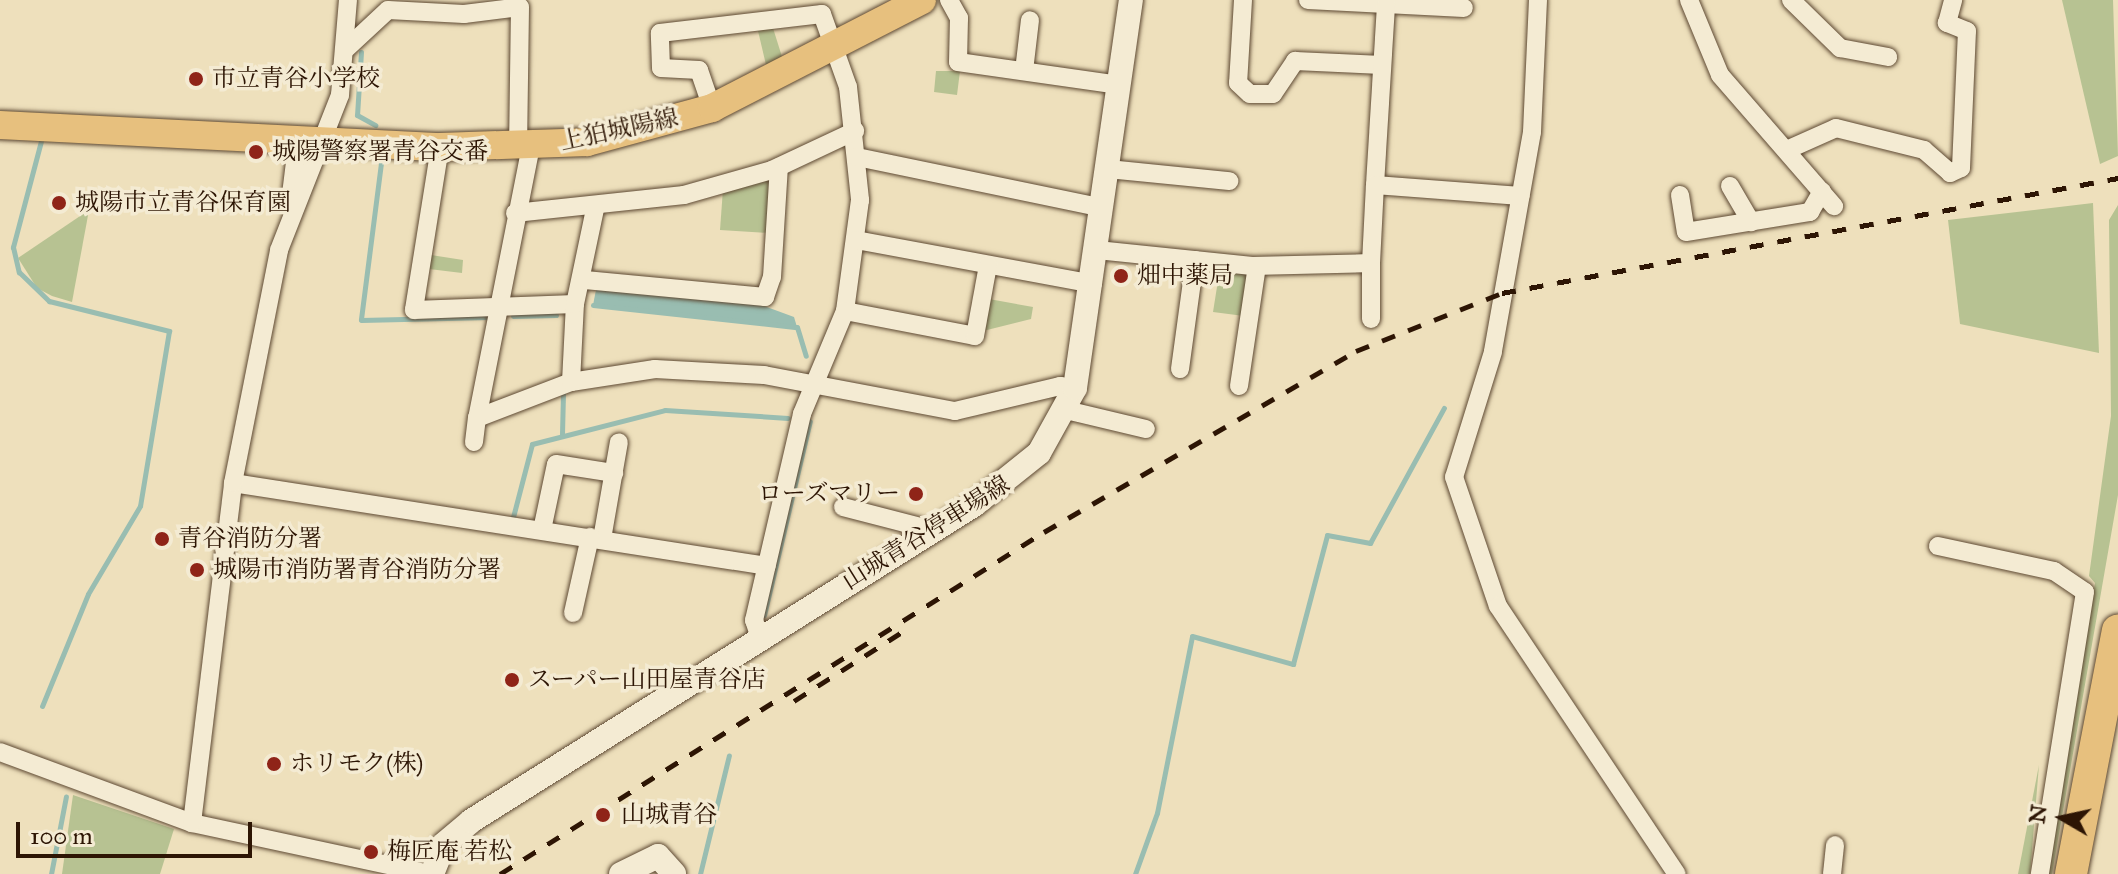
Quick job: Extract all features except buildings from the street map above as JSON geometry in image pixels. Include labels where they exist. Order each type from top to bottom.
[{"type":"highway","points":[[2071,874],[2118,631]]},
{"type":"main road","name":"上狛城陽線","points":[[0,125],[328,138],[440,147],[587,142],[712,108],[922,0]]},
{"type":"main road","name":"山城青谷停車場線","points":[[430,874],[444,844],[471,821],[1015,477],[1071,399],[1093,284],[1131,0]]},
{"type":"main road","points":[[621,874],[658,856],[674,874]]},
{"type":"street","points":[[286,223],[328,138],[346,49],[348,0]]},
{"type":"street","points":[[949,0],[959,18],[958,62],[1119,85]]},
{"type":"street","points":[[1243,0],[1238,83],[1250,94],[1273,94],[1295,61],[1382,65]]},
{"type":"street","points":[[1308,0],[1464,8]]},
{"type":"street","points":[[1538,0],[1521,196],[1493,352],[1454,477],[1498,606],[1677,874]]},
{"type":"street","points":[[1791,0],[1840,48],[1888,57]]},
{"type":"street","points":[[1789,149],[1836,128],[1924,150],[1950,173],[1961,168],[1967,31],[1947,23],[1953,0]]},
{"type":"street","points":[[1680,195],[1686,232],[1810,212],[1828,198],[1789,149],[1720,75],[1689,1]]},
{"type":"street","points":[[1371,319],[1371,263],[1386,4]]},
{"type":"street","points":[[346,49],[388,10],[464,14],[520,7],[524,146],[500,307],[482,365],[474,442]]},
{"type":"street","points":[[712,108],[699,70],[661,68],[660,33],[822,14],[835,47],[855,131],[856,240],[845,311],[815,384],[767,566],[754,620],[760,638]]},
{"type":"street","points":[[1024,71],[1030,20]]},
{"type":"street","points":[[515,213],[595,209],[684,195],[779,167],[855,131]]},
{"type":"street","points":[[192,823],[233,483],[286,223],[295,162],[285,137]]},
{"type":"street","points":[[440,147],[414,310],[575,304]]},
{"type":"street","points":[[857,157],[1103,208]]},
{"type":"street","points":[[585,280],[765,297],[779,167]]},
{"type":"street","points":[[1108,169],[1229,181]]},
{"type":"street","points":[[1375,185],[1521,196]]},
{"type":"street","points":[[1730,186],[1751,222]]},
{"type":"street","points":[[571,382],[575,304],[585,280],[595,209]]},
{"type":"street","points":[[856,240],[1093,284]]},
{"type":"street","points":[[1097,250],[1257,266],[1371,263]]},
{"type":"street","points":[[1180,369],[1195,260]]},
{"type":"street","points":[[845,311],[975,336],[988,265]]},
{"type":"street","points":[[1239,386],[1257,266]]},
{"type":"street","points":[[477,418],[571,382],[655,369],[815,384],[955,411],[1060,386],[1071,399],[1146,429]]},
{"type":"street","points":[[573,613],[614,473],[619,442]]},
{"type":"street","points":[[542,530],[556,464],[614,473]]},
{"type":"street","points":[[233,483],[767,566]]},
{"type":"street","points":[[843,507],[932,530]]},
{"type":"street","points":[[1938,546],[2054,571],[2085,592],[2040,874]]},
{"type":"street","points":[[0,752],[192,823],[430,874]]},
{"type":"street","points":[[1832,874],[1835,845]]},
{"type":"green space","points":[[2062,0],[2113,0],[2118,156],[2100,164]]},
{"type":"green space","points":[[773,28],[783,60],[767,69],[758,31]]},
{"type":"green space","points":[[936,71],[960,71],[957,95],[934,92]]},
{"type":"green space","points":[[775,174],[770,233],[720,230],[723,189]]},
{"type":"green space","points":[[2093,203],[2099,353],[1960,324],[1948,220]]},
{"type":"green space","points":[[2118,205],[2118,495],[2052,874],[2046,874],[2095,583],[2089,576],[2111,416],[2109,220]]},
{"type":"green space","points":[[89,210],[72,302],[37,288],[18,258]]},
{"type":"green space","points":[[431,255],[463,260],[462,273],[429,269]]},
{"type":"green space","points":[[1220,268],[1251,271],[1244,316],[1213,312]]},
{"type":"green space","points":[[989,299],[1033,307],[1031,319],[983,331]]},
{"type":"green space","points":[[2039,765],[2030,874],[2018,874]]},
{"type":"green space","points":[[73,795],[174,829],[160,874],[62,874]]},
{"type":"water","points":[[597,285],[737,296],[794,317],[797,327],[593,305]]},
{"type":"waterway","points":[[361,52],[357,115],[375,125]]},
{"type":"waterway","points":[[41,141],[13,247],[19,272],[49,301],[169,331],[140,506],[88,594],[42,706]]},
{"type":"waterway","points":[[382,155],[361,320],[489,317]]},
{"type":"waterway","points":[[593,305],[797,327],[806,356]]},
{"type":"waterway","points":[[513,316],[556,315]]},
{"type":"waterway","points":[[562,434],[563,392]]},
{"type":"waterway","points":[[1135,874],[1157,813],[1192,636],[1293,664],[1327,535],[1370,543],[1444,408]]},
{"type":"waterway","points":[[513,517],[532,444],[665,410],[788,418]]},
{"type":"waterway","points":[[764,615],[810,421]]},
{"type":"waterway","points":[[700,874],[729,755]]},
{"type":"waterway","points":[[51,874],[66,796]]},
{"type":"railway","points":[[500,874],[1044,532],[1356,351],[1502,293],[2118,178]]},
{"type":"railway","points":[[794,701],[902,632]]},
{"type":"place","name":"市立青谷小学校","points":[[196,79]]},
{"type":"place","name":"城陽警察署青谷交番","points":[[256,152]]},
{"type":"place","name":"城陽市立青谷保育園","points":[[59,203]]},
{"type":"place","name":"畑中薬局","points":[[1121,276]]},
{"type":"place","name":"ローズマリー","points":[[916,494]]},
{"type":"place","name":"青谷消防分署","points":[[162,539]]},
{"type":"place","name":"城陽市消防署青谷消防分署","points":[[197,570]]},
{"type":"place","name":"スーパー山田屋青谷店","points":[[512,680]]},
{"type":"place","name":"ホリモク(株)","points":[[274,764]]},
{"type":"place","name":"山城青谷","points":[[603,815]]},
{"type":"place","name":"梅匠庵 若松","points":[[371,852]]}]
